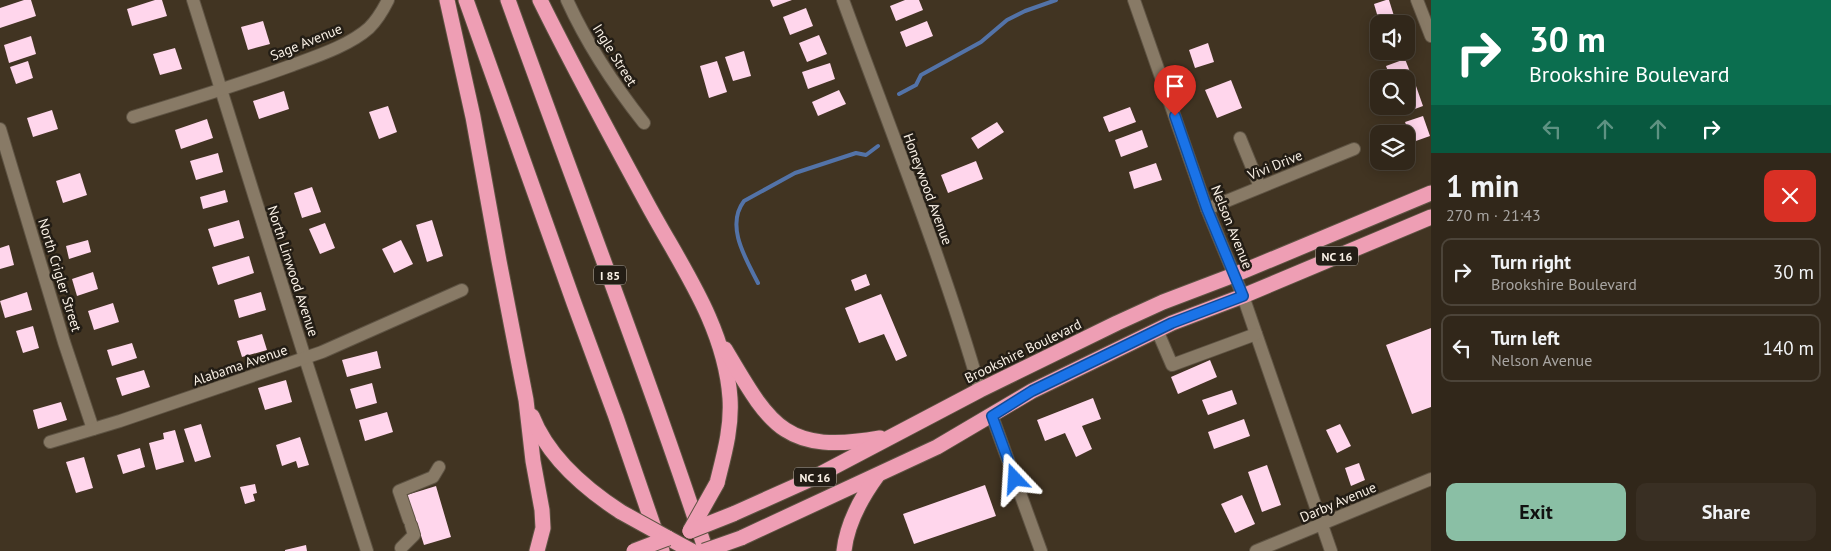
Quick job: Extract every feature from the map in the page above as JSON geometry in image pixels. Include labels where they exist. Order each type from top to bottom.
[{"type":"highway","points":[[447,0],[473,117],[526,400],[533,461],[542,510],[543,528],[537,551]]},
{"type":"highway","points":[[466,0],[616,417],[677,547]]},
{"type":"highway","name":"I 85","points":[[508,0],[628,324],[705,551]]},
{"type":"highway","points":[[540,0],[648,206],[705,307],[716,333],[755,399],[767,415],[788,432],[808,440],[825,443],[854,442],[894,435]]},
{"type":"highway","name":"Brookshire Boulevard","points":[[634,551],[677,547],[690,531],[808,480],[980,390],[1117,323],[1431,193]]},
{"type":"highway","name":"NC 16","points":[[705,551],[741,538],[937,447],[1032,391],[1157,330],[1431,217]]},
{"type":"highway","points":[[690,531],[717,483],[728,444],[731,412],[728,380],[716,333]]},
{"type":"highway","points":[[526,400],[540,434],[557,457],[589,491],[677,547]]},
{"type":"highway","points":[[844,551],[846,538],[855,512],[879,474]]},
{"type":"street","name":"North Linwood Avenue","points":[[193,0],[220,91],[367,551]]},
{"type":"street","name":"Sage Avenue","points":[[133,117],[220,91],[312,58],[355,38],[369,28],[380,15],[388,0]]},
{"type":"street","name":"Ingle Street","points":[[567,0],[598,58],[644,124]]},
{"type":"street","name":"Honeywood Avenue","points":[[843,0],[931,242],[965,339],[980,390]]},
{"type":"street","name":"Nelson Avenue","points":[[1134,0],[1207,209],[1243,296],[1330,551]]},
{"type":"street","points":[[1417,0],[1431,36]]},
{"type":"street","name":"North Crigler Street","points":[[0,129],[64,342],[93,429]]},
{"type":"street","points":[[1240,138],[1260,187]]},
{"type":"street","name":"Vivi Drive","points":[[1207,209],[1354,149]]},
{"type":"street","name":"Alabama Avenue","points":[[50,442],[322,352],[462,290]]},
{"type":"street","points":[[1157,330],[1172,365],[1256,334]]},
{"type":"street","points":[[992,416],[1041,551]]},
{"type":"street","points":[[401,548],[414,535],[399,491],[433,477],[439,467]]},
{"type":"street","name":"Darby Avenue","points":[[1256,551],[1321,526],[1431,479]]},
{"type":"building","points":[[24,0],[31,0],[36,16],[0,28],[0,8]]},
{"type":"building","points":[[155,0],[162,0],[167,16],[132,26],[127,9]]},
{"type":"building","points":[[770,0],[792,0],[773,7]]},
{"type":"building","points":[[905,0],[919,0],[923,10],[896,21],[890,6]]},
{"type":"building","points":[[1389,0],[1394,15],[1377,15],[1374,4]]},
{"type":"building","points":[[806,8],[813,26],[790,35],[783,17]]},
{"type":"building","points":[[263,21],[270,44],[248,50],[241,27]]},
{"type":"building","points":[[927,21],[933,36],[906,47],[900,32]]},
{"type":"building","points":[[819,35],[827,54],[807,62],[799,43]]},
{"type":"building","points":[[31,36],[36,54],[9,63],[4,45]]},
{"type":"building","points":[[1208,43],[1214,62],[1195,68],[1189,50]]},
{"type":"building","points":[[175,48],[182,69],[160,75],[153,54]]},
{"type":"building","points":[[744,51],[751,76],[733,81],[725,57]]},
{"type":"building","points":[[1405,60],[1409,70],[1388,70],[1386,66]]},
{"type":"building","points":[[28,61],[33,78],[16,84],[10,67]]},
{"type":"building","points":[[717,61],[727,92],[709,98],[700,66]]},
{"type":"building","points":[[830,63],[835,79],[808,89],[802,72]]},
{"type":"building","points":[[1231,80],[1242,108],[1217,118],[1205,90]]},
{"type":"building","points":[[1415,86],[1423,106],[1415,109]]},
{"type":"building","points":[[839,90],[846,104],[818,116],[812,102]]},
{"type":"building","points":[[284,91],[289,109],[259,119],[253,101]]},
{"type":"building","points":[[388,106],[397,132],[379,139],[369,112]]},
{"type":"building","points":[[1130,107],[1136,122],[1109,132],[1103,117]]},
{"type":"building","points":[[52,110],[58,129],[33,137],[27,118]]},
{"type":"building","points":[[1423,116],[1430,136],[1415,141],[1415,125],[1406,125],[1405,122]]},
{"type":"building","points":[[207,119],[213,138],[181,149],[175,130]]},
{"type":"building","points":[[997,122],[1004,132],[978,149],[971,138]]},
{"type":"building","points":[[1142,130],[1148,147],[1121,157],[1115,140]]},
{"type":"building","points":[[218,153],[223,172],[196,180],[190,161]]},
{"type":"building","points":[[976,161],[983,179],[948,193],[941,175]]},
{"type":"building","points":[[1156,163],[1162,180],[1134,189],[1129,172]]},
{"type":"building","points":[[80,173],[87,195],[63,203],[56,181]]},
{"type":"building","points":[[312,187],[321,212],[302,218],[294,193]]},
{"type":"building","points":[[225,190],[228,202],[203,209],[200,197]]},
{"type":"building","points":[[239,220],[244,238],[214,247],[208,229]]},
{"type":"building","points":[[432,220],[443,256],[427,262],[416,225]]},
{"type":"building","points":[[325,223],[335,248],[320,254],[309,229]]},
{"type":"building","points":[[88,240],[91,252],[69,259],[66,246]]},
{"type":"building","points":[[401,240],[413,264],[394,273],[382,249]]},
{"type":"building","points":[[9,245],[14,265],[0,269],[0,248]]},
{"type":"building","points":[[249,256],[254,273],[218,285],[212,267]]},
{"type":"building","points":[[93,272],[98,289],[77,296],[72,279]]},
{"type":"building","points":[[866,274],[870,285],[855,291],[851,280]]},
{"type":"building","points":[[27,292],[32,310],[5,318],[0,301]]},
{"type":"building","points":[[261,292],[266,310],[239,318],[234,300]]},
{"type":"building","points":[[881,294],[907,356],[896,361],[884,334],[859,343],[845,308]]},
{"type":"building","points":[[113,303],[119,322],[94,330],[88,311]]},
{"type":"building","points":[[33,326],[39,348],[23,353],[16,331]]},
{"type":"building","points":[[1431,328],[1431,407],[1412,414],[1386,345]]},
{"type":"building","points":[[262,334],[267,350],[242,357],[237,341]]},
{"type":"building","points":[[132,343],[137,358],[112,366],[107,350]]},
{"type":"building","points":[[377,351],[381,368],[347,377],[342,360]]},
{"type":"building","points":[[1210,360],[1217,377],[1178,394],[1171,377]]},
{"type":"building","points":[[144,370],[150,387],[122,396],[116,378]]},
{"type":"building","points":[[286,380],[292,402],[265,410],[258,388]]},
{"type":"building","points":[[372,383],[377,403],[356,409],[350,389]]},
{"type":"building","points":[[1232,390],[1237,404],[1208,415],[1202,400]]},
{"type":"building","points":[[1093,398],[1101,419],[1082,426],[1092,449],[1076,457],[1065,433],[1045,441],[1037,420]]},
{"type":"building","points":[[61,402],[67,420],[38,429],[33,410]]},
{"type":"building","points":[[387,412],[393,432],[365,441],[359,420]]},
{"type":"building","points":[[1244,419],[1250,436],[1214,449],[1208,432]]},
{"type":"building","points":[[201,424],[211,457],[195,462],[184,429]]},
{"type":"building","points":[[1340,424],[1351,446],[1337,453],[1326,430]]},
{"type":"building","points":[[175,430],[184,462],[156,470],[149,443],[164,439],[163,433]]},
{"type":"building","points":[[300,437],[309,465],[298,468],[296,461],[282,466],[276,445]]},
{"type":"building","points":[[140,448],[145,467],[123,474],[117,455]]},
{"type":"building","points":[[84,457],[93,488],[76,493],[66,462]]},
{"type":"building","points":[[1359,463],[1365,480],[1351,486],[1345,468]]},
{"type":"building","points":[[1267,465],[1281,505],[1262,512],[1248,472]]},
{"type":"building","points":[[255,484],[257,493],[253,494],[255,501],[245,504],[240,487]]},
{"type":"building","points":[[985,485],[996,516],[914,544],[903,514]]},
{"type":"building","points":[[436,486],[451,537],[424,545],[417,523],[406,526],[414,518],[407,495]]},
{"type":"building","points":[[1242,495],[1255,524],[1235,533],[1221,504]]},
{"type":"building","points":[[306,545],[307,551],[285,551],[285,550]]},
{"type":"waterway","points":[[899,94],[916,85],[921,75],[981,42],[1007,20],[1025,11],[1056,0]]},
{"type":"waterway","points":[[758,283],[743,253],[737,232],[736,221],[744,201],[795,173],[856,153],[866,155],[878,146]]},
{"type":"route","points":[[1015,479],[992,416],[1032,391],[1172,323],[1243,296],[1219,241],[1175,116]]}]
